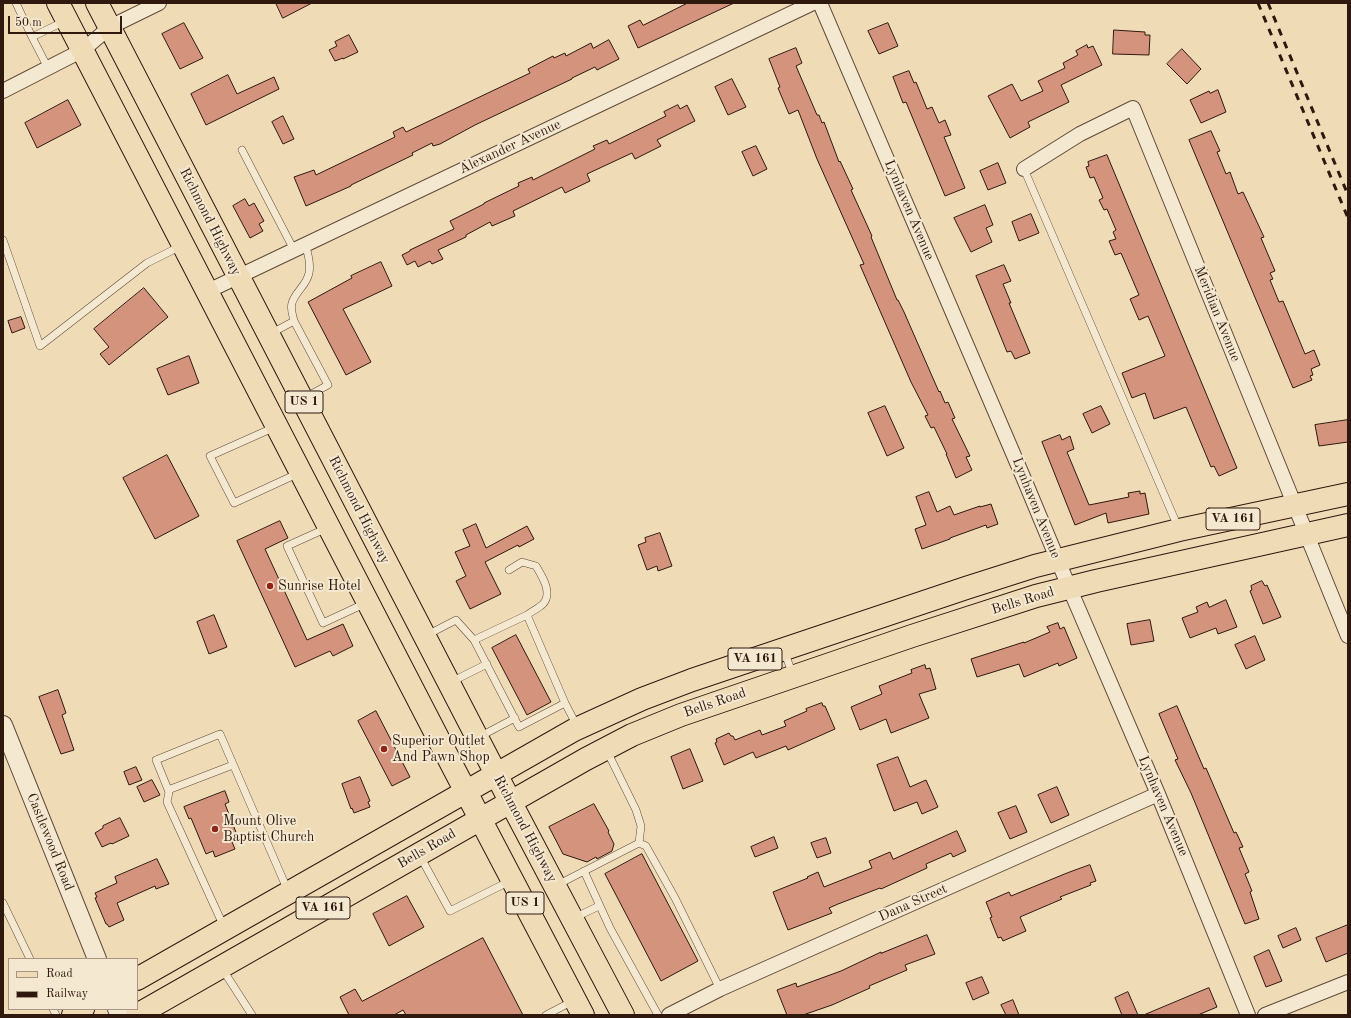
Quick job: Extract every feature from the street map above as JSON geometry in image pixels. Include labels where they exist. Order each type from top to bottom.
[{"type":"main road","name":"Richmond Highway","points":[[97,3],[510,802],[623,1015]]},
{"type":"main road","name":"US 1","points":[[63,12],[466,792],[579,1007]]},
{"type":"main road","name":"Bells Road","points":[[138,978],[578,728],[642,699],[783,649],[966,588],[1057,560],[1179,530],[1348,494]]},
{"type":"main road","name":"Bells Road","points":[[137,1015],[480,818],[632,735],[793,676],[992,610],[1069,587],[1348,525]]},
{"type":"street","points":[[3,91],[83,50],[110,27],[159,3]]},
{"type":"street","name":"Alexander Avenue","points":[[208,291],[813,3]]},
{"type":"street","name":"Lynhaven Avenue","points":[[820,3],[1158,794],[1248,1015]]},
{"type":"street","name":"Meridian Avenue","points":[[1024,169],[1080,134],[1133,108],[1348,636]]},
{"type":"street","name":"Castlewood Road","points":[[3,724],[97,958]]},
{"type":"street","name":"Dana Street","points":[[669,1015],[720,989],[1158,794]]},
{"type":"street","points":[[1265,1015],[1348,982]]},
{"type":"lane","points":[[16,3],[48,68]]},
{"type":"lane","points":[[32,36],[63,12]]},
{"type":"lane","points":[[242,150],[300,247],[309,256],[309,273],[305,284],[292,302],[291,310],[294,321],[328,386],[302,399]]},
{"type":"lane","points":[[1024,169],[1179,530]]},
{"type":"lane","points":[[3,240],[40,346],[147,263],[183,245]]},
{"type":"lane","points":[[269,334],[294,321]]},
{"type":"lane","points":[[277,426],[210,456],[234,503],[301,472]]},
{"type":"lane","points":[[329,526],[287,546],[323,623],[368,602]]},
{"type":"lane","points":[[474,640],[527,614],[544,603],[548,591],[542,575],[536,566],[522,562],[509,570]]},
{"type":"lane","points":[[527,614],[565,703],[578,728]]},
{"type":"lane","points":[[425,636],[456,620],[474,640],[519,727],[565,703]]},
{"type":"lane","points":[[783,649],[793,676]]},
{"type":"lane","points":[[449,682],[487,664]]},
{"type":"lane","points":[[477,738],[514,718]]},
{"type":"lane","points":[[225,929],[167,802],[168,790],[156,760],[220,734],[289,893]]},
{"type":"lane","points":[[606,748],[636,810],[640,826],[640,843]]},
{"type":"lane","points":[[168,790],[233,764]]},
{"type":"lane","points":[[555,886],[640,843]]},
{"type":"lane","points":[[640,843],[646,846],[720,989]]},
{"type":"lane","points":[[419,854],[450,911],[512,880]]},
{"type":"lane","points":[[584,871],[610,928],[658,1015]]},
{"type":"lane","points":[[3,903],[30,958]]},
{"type":"lane","points":[[572,919],[600,906]]},
{"type":"lane","points":[[221,967],[252,1015]]},
{"type":"lane","points":[[547,1015],[579,1007]]},
{"type":"building","points":[[276,3],[312,3],[283,18]]},
{"type":"building","points":[[688,3],[734,3],[638,48],[628,26],[640,20],[643,25]]},
{"type":"building","points":[[184,23],[203,58],[180,69],[162,34]]},
{"type":"building","points":[[888,23],[898,46],[879,54],[868,31]]},
{"type":"building","points":[[1114,30],[1145,32],[1145,35],[1150,35],[1149,55],[1113,54]]},
{"type":"building","points":[[349,35],[358,52],[335,61],[329,50],[337,46],[335,42]]},
{"type":"building","points":[[609,40],[619,59],[597,70],[595,67],[475,125],[440,144],[433,146],[432,143],[412,153],[413,155],[351,186],[306,206],[294,177],[314,170],[316,175],[395,137],[393,132],[403,127],[406,132],[530,73],[528,69],[553,56],[554,58],[565,53],[566,56],[591,43],[593,48]]},
{"type":"building","points":[[1087,45],[1088,48],[1093,46],[1102,65],[1061,85],[1069,102],[1028,122],[1030,127],[1010,138],[988,96],[1012,84],[1021,101],[1043,91],[1038,81],[1065,68],[1063,63],[1078,55],[1076,51]]},
{"type":"building","points":[[796,48],[802,63],[796,66],[817,115],[819,115],[822,123],[824,122],[839,162],[840,161],[853,189],[851,190],[872,236],[871,237],[897,300],[904,312],[939,392],[940,391],[945,403],[948,402],[955,418],[952,419],[970,456],[966,457],[972,470],[956,478],[947,454],[934,427],[931,428],[925,416],[928,415],[911,382],[860,265],[864,264],[817,159],[798,110],[789,114],[778,88],[780,87],[769,59]]},
{"type":"building","points":[[1182,49],[1201,69],[1187,84],[1167,64]]},
{"type":"building","points":[[909,71],[914,83],[916,82],[927,109],[932,107],[939,123],[945,120],[951,135],[944,137],[965,188],[945,196],[906,102],[903,103],[893,77]]},
{"type":"building","points":[[228,75],[237,94],[274,77],[279,89],[206,125],[191,94]]},
{"type":"building","points":[[732,79],[746,107],[728,115],[715,87]]},
{"type":"building","points":[[1218,90],[1226,112],[1201,123],[1190,100],[1209,91],[1210,93]]},
{"type":"building","points":[[68,100],[81,125],[37,148],[25,123]]},
{"type":"building","points":[[678,105],[680,109],[687,105],[695,121],[657,140],[661,146],[635,159],[632,153],[587,174],[590,181],[565,193],[562,187],[513,211],[515,216],[492,226],[490,222],[466,235],[466,237],[438,250],[443,259],[432,264],[430,261],[418,267],[415,261],[407,265],[402,255],[454,229],[450,221],[519,186],[518,183],[532,177],[533,180],[595,149],[593,146],[607,140],[609,144],[666,116],[664,112]]},
{"type":"building","points":[[283,116],[294,139],[283,144],[272,122]]},
{"type":"building","points":[[1211,131],[1220,151],[1217,152],[1226,174],[1230,172],[1238,194],[1243,192],[1264,237],[1261,238],[1275,271],[1270,273],[1273,279],[1270,280],[1279,302],[1283,301],[1305,354],[1314,350],[1320,365],[1311,369],[1313,375],[1310,376],[1312,380],[1293,388],[1189,140]]},
{"type":"building","points":[[756,146],[767,169],[753,176],[742,152]]},
{"type":"building","points":[[1107,155],[1237,468],[1219,476],[1214,466],[1211,467],[1186,407],[1154,419],[1145,393],[1132,398],[1122,373],[1165,356],[1148,316],[1139,320],[1130,299],[1139,295],[1121,253],[1115,255],[1109,241],[1116,239],[1113,232],[1116,230],[1107,209],[1104,210],[1099,200],[1103,198],[1094,177],[1090,178],[1086,167],[1089,166],[1088,162]]},
{"type":"building","points":[[998,163],[1006,183],[988,190],[980,171]]},
{"type":"building","points":[[245,199],[249,206],[254,203],[264,221],[259,224],[263,231],[250,238],[233,206]]},
{"type":"building","points":[[985,205],[993,225],[986,228],[992,242],[971,252],[954,218]]},
{"type":"building","points":[[1031,214],[1039,233],[1019,241],[1012,222]]},
{"type":"building","points":[[381,262],[392,286],[343,309],[371,362],[346,375],[308,302],[352,278],[351,276]]},
{"type":"building","points":[[1004,265],[1011,281],[1003,284],[1011,303],[1009,303],[1030,353],[1015,359],[1011,351],[1007,352],[976,276]]},
{"type":"building","points":[[144,288],[168,317],[109,365],[100,354],[109,347],[94,329]]},
{"type":"building","points":[[21,317],[25,328],[12,333],[8,321]]},
{"type":"building","points":[[189,356],[199,383],[168,395],[157,369]]},
{"type":"building","points":[[885,406],[904,448],[887,456],[868,413]]},
{"type":"building","points":[[1101,406],[1110,424],[1092,433],[1083,414]]},
{"type":"building","points":[[1348,420],[1348,442],[1319,446],[1315,425]]},
{"type":"building","points":[[1060,435],[1062,440],[1070,436],[1074,449],[1067,452],[1089,505],[1129,497],[1128,493],[1140,491],[1140,494],[1145,493],[1149,514],[1108,523],[1106,513],[1075,525],[1042,442]]},
{"type":"building","points":[[167,455],[199,516],[155,539],[123,478]]},
{"type":"building","points":[[929,492],[937,512],[950,506],[954,515],[980,506],[991,504],[998,524],[987,528],[986,525],[922,549],[915,529],[926,525],[916,497]]},
{"type":"building","name":"Sunrise Hotel","points":[[280,521],[288,538],[265,549],[307,640],[343,624],[353,646],[333,656],[330,651],[295,667],[237,541]]},
{"type":"building","points":[[476,524],[486,548],[527,526],[534,539],[519,547],[518,545],[485,562],[501,594],[470,609],[456,581],[466,576],[455,552],[470,546],[463,530]]},
{"type":"building","points":[[660,533],[672,566],[658,571],[657,566],[647,570],[638,545],[646,542],[645,538]]},
{"type":"building","points":[[1262,581],[1265,586],[1267,585],[1281,617],[1263,624],[1250,591],[1252,590],[1251,586]]},
{"type":"building","points":[[1226,600],[1237,627],[1218,634],[1216,628],[1190,638],[1182,618],[1198,612],[1196,607],[1207,602],[1209,607]]},
{"type":"building","points":[[214,615],[227,647],[209,654],[197,622]]},
{"type":"building","points":[[1150,620],[1154,641],[1131,645],[1127,624]]},
{"type":"building","points":[[1058,623],[1060,629],[1064,627],[1077,658],[1059,666],[1058,663],[1024,677],[1019,664],[977,677],[971,659],[1024,643],[1050,632],[1047,627]]},
{"type":"building","points":[[516,635],[551,702],[527,715],[492,648]]},
{"type":"building","points":[[1255,636],[1265,660],[1246,669],[1235,645]]},
{"type":"building","points":[[925,665],[926,669],[930,668],[936,689],[919,694],[929,718],[891,733],[886,719],[860,730],[851,707],[882,694],[879,686],[912,673],[911,670]]},
{"type":"building","points":[[58,690],[66,713],[62,715],[74,750],[61,754],[39,697]]},
{"type":"building","points":[[822,703],[823,706],[825,706],[835,729],[788,750],[786,746],[756,758],[753,752],[724,765],[715,743],[717,742],[716,739],[729,733],[735,740],[760,730],[762,735],[786,726],[784,721],[807,711],[806,709]]},
{"type":"building","points":[[1177,706],[1204,769],[1206,768],[1234,833],[1236,832],[1243,847],[1239,848],[1249,872],[1245,874],[1252,891],[1250,892],[1259,919],[1245,924],[1191,793],[1175,760],[1178,759],[1159,714]]},
{"type":"building","name":"Superior Outlet And Pawn Shop","points":[[376,711],[410,777],[392,786],[358,721]]},
{"type":"building","points":[[690,749],[703,781],[683,789],[671,757]]},
{"type":"building","points":[[898,757],[910,787],[926,780],[938,807],[922,814],[917,802],[894,811],[877,765]]},
{"type":"building","points":[[136,767],[142,780],[129,785],[124,772]]},
{"type":"building","points":[[360,777],[370,801],[368,802],[370,807],[354,813],[352,808],[351,809],[342,784]]},
{"type":"building","points":[[152,780],[160,795],[144,802],[137,787]]},
{"type":"building","points":[[1057,787],[1069,815],[1051,823],[1038,795]]},
{"type":"building","name":"Mount Olive Baptist Church","points":[[225,791],[229,802],[225,804],[239,840],[232,842],[235,849],[215,857],[213,851],[206,854],[191,818],[189,819],[184,807]]},
{"type":"building","points":[[594,804],[609,831],[608,832],[614,844],[612,851],[597,859],[596,857],[587,862],[563,854],[549,827]]},
{"type":"building","points":[[1016,806],[1027,832],[1010,839],[998,813]]},
{"type":"building","points":[[120,818],[129,836],[102,847],[95,833],[103,828],[103,826]]},
{"type":"building","points":[[957,831],[966,851],[953,857],[951,853],[926,864],[927,868],[881,889],[880,888],[829,908],[832,913],[788,930],[773,892],[808,878],[807,877],[818,872],[824,887],[872,868],[869,861],[890,852],[893,859]]},
{"type":"building","points":[[774,837],[778,848],[755,857],[751,847]]},
{"type":"building","points":[[826,838],[831,853],[817,858],[811,843]]},
{"type":"building","points":[[642,854],[698,961],[661,981],[605,874]]},
{"type":"building","points":[[157,859],[169,884],[156,889],[155,886],[117,903],[124,920],[109,927],[106,924],[95,898],[97,897],[95,893],[117,883],[115,877]]},
{"type":"building","points":[[1090,865],[1096,881],[1090,883],[1091,885],[1060,897],[1062,899],[1020,917],[1026,931],[1003,941],[1001,937],[998,938],[990,918],[992,917],[986,902],[1009,892],[1011,896]]},
{"type":"building","points":[[407,896],[424,927],[389,946],[373,914]]},
{"type":"building","points":[[1348,925],[1348,953],[1326,962],[1316,938]]},
{"type":"building","points":[[1296,928],[1301,940],[1283,948],[1278,936]]},
{"type":"building","points":[[927,935],[935,954],[905,965],[907,970],[869,986],[870,988],[832,1005],[803,1015],[787,1015],[777,990],[796,983],[797,987],[841,971],[881,952]]},
{"type":"building","points":[[483,938],[523,1015],[406,1015],[403,1010],[394,1015],[349,1015],[340,997],[355,989],[362,1001]]},
{"type":"building","points":[[1269,950],[1282,981],[1266,987],[1254,957]]},
{"type":"building","points":[[982,977],[989,993],[973,1000],[966,983]]},
{"type":"building","points":[[1209,988],[1217,1007],[1198,1015],[1144,1015]]},
{"type":"building","points":[[1128,992],[1138,1015],[1122,1015],[1115,998]]},
{"type":"building","points":[[1013,1000],[1019,1015],[1006,1015],[1001,1005]]},
{"type":"railway","points":[[1258,3],[1348,218]]},
{"type":"railway","points":[[1268,3],[1348,195]]},
{"type":"place","name":"Sunrise Hotel","points":[[270,586]]},
{"type":"place","name":"Superior Outlet And Pawn Shop","points":[[384,749]]},
{"type":"place","name":"Mount Olive Baptist Church","points":[[215,829]]}]
